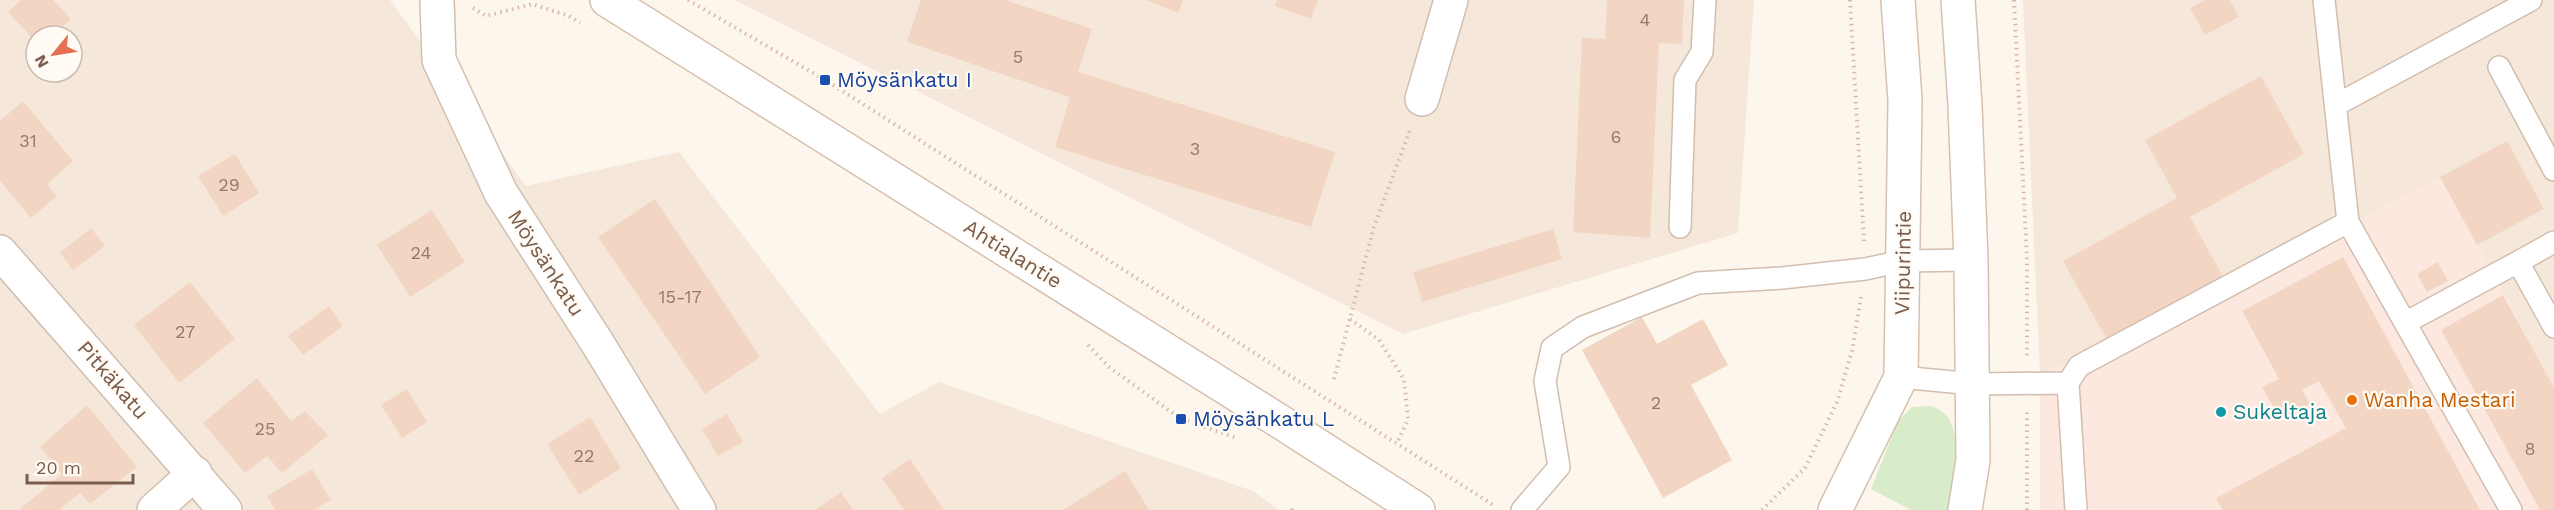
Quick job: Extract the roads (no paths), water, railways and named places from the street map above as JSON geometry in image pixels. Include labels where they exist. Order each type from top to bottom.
[{"type":"main road","name":"Möysänkatu","points":[[436,0],[439,60],[501,193],[598,344],[699,510]]},
{"type":"main road","name":"Ahtialantie","points":[[607,0],[1418,510]]},
{"type":"main road","points":[[1422,99],[1451,0]]},
{"type":"main road","name":"Viipurintie","points":[[1836,510],[1901,377],[1905,100],[1898,0]]},
{"type":"main road","points":[[1958,0],[1965,105],[1973,384],[1972,460],[1965,510]]},
{"type":"main road","name":"Pitkäkatu","points":[[0,252],[225,510]]},
{"type":"main road","points":[[154,510],[195,473]]},
{"type":"lane","points":[[1680,227],[1685,80],[1702,52],[1705,0]]},
{"type":"lane","points":[[2324,0],[2348,222],[2511,510]]},
{"type":"lane","points":[[2336,105],[2531,0]]},
{"type":"lane","points":[[2499,67],[2554,170]]},
{"type":"lane","points":[[2076,510],[2068,383],[2079,366],[2348,222]]},
{"type":"lane","points":[[2405,323],[2554,242]]},
{"type":"lane","points":[[1522,510],[1559,467],[1545,381],[1552,348],[1583,327],[1698,283],[1782,278],[1865,269],[1904,261],[1971,260]]},
{"type":"lane","points":[[2518,262],[2554,327]]},
{"type":"lane","points":[[1901,377],[1973,384],[2068,383]]},
{"type":"place","name":"Möysänkatu I","points":[[825,80]]},
{"type":"place","name":"Wanha Mestari","points":[[2352,400]]},
{"type":"place","name":"Sukeltaja","points":[[2221,412]]},
{"type":"place","name":"Möysänkatu L","points":[[1181,419]]}]
